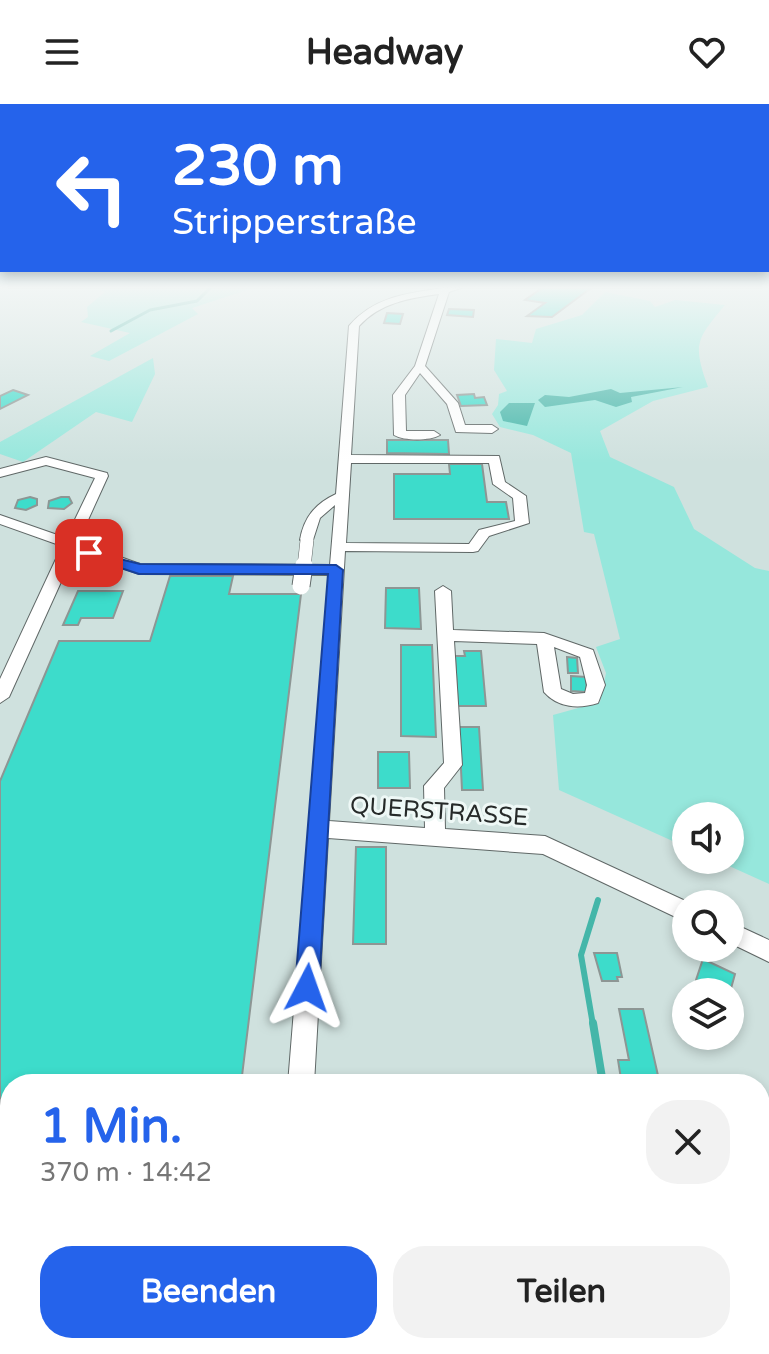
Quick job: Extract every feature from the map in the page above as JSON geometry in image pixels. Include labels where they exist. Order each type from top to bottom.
[{"type":"street","points":[[302,1074],[352,346]]},
{"type":"street","points":[[426,346],[420,366],[399,395],[400,435],[434,435]]},
{"type":"street","points":[[420,366],[452,403],[460,429],[492,429]]},
{"type":"street","points":[[337,547],[473,548],[484,533],[522,523],[519,496],[499,484],[495,459],[344,459]]},
{"type":"street","points":[[0,473],[46,461],[102,476],[0,697]]},
{"type":"street","points":[[301,586],[313,514],[324,504],[341,496]]},
{"type":"street","points":[[0,519],[139,569],[336,570]]},
{"type":"street","points":[[435,835],[434,786],[453,765],[443,591]]},
{"type":"street","points":[[445,635],[544,638]]},
{"type":"street","name":"QUERSTRASSE","points":[[317,829],[545,845],[672,905]]},
{"type":"street","points":[[744,939],[769,951]]},
{"type":"shaded area","points":[[0,346],[769,346],[769,1074],[0,1074]]},
{"type":"shaded area","points":[[107,346],[137,346],[109,361],[90,356]]},
{"type":"shaded area","points":[[496,346],[700,346],[708,387],[653,401],[600,431],[610,457],[674,487],[694,529],[755,568],[769,571],[769,884],[744,873],[744,802],[672,802],[672,841],[559,790],[553,715],[600,702],[606,673],[596,647],[620,639],[594,534],[584,532],[571,453],[533,435],[500,427],[492,414],[498,405],[499,394],[507,391],[494,370]]},
{"type":"shaded area","points":[[153,358],[155,374],[132,422],[96,412],[23,462],[0,454],[0,442]]},
{"type":"shaded area","points":[[683,387],[631,397],[632,402],[616,407],[595,400],[545,407],[538,400],[545,395],[569,397],[611,389],[620,393]]},
{"type":"shaded area","points":[[509,403],[535,403],[527,426],[503,421],[500,412]]},
{"type":"building","points":[[13,390],[28,395],[0,409],[0,396]]},
{"type":"building","points":[[474,394],[475,398],[484,397],[487,405],[461,406],[457,395]]},
{"type":"building","points":[[387,440],[448,440],[449,454],[387,453]]},
{"type":"building","points":[[449,464],[482,464],[487,502],[506,502],[509,519],[394,519],[394,474],[450,474]]},
{"type":"building","points":[[69,497],[72,503],[64,509],[48,508],[49,501]]},
{"type":"building","points":[[37,499],[37,505],[26,510],[15,508],[18,500]]},
{"type":"building","points":[[170,576],[233,576],[229,594],[301,594],[242,1074],[0,1074],[0,781],[59,641],[150,641]]},
{"type":"building","points":[[386,588],[419,588],[421,629],[385,628]]},
{"type":"building","points":[[78,591],[123,591],[113,618],[81,618],[78,625],[63,625]]},
{"type":"building","points":[[401,645],[432,645],[436,737],[401,736]]},
{"type":"building","points":[[464,651],[481,651],[486,706],[458,706],[455,656],[465,656]]},
{"type":"building","points":[[567,657],[577,658],[578,673],[568,673]]},
{"type":"building","points":[[571,676],[586,677],[587,692],[571,691]]},
{"type":"building","points":[[459,727],[479,727],[483,790],[462,790]]},
{"type":"building","points":[[378,752],[409,752],[410,788],[378,788]]},
{"type":"building","points":[[356,847],[386,847],[386,944],[353,944]]},
{"type":"building","points":[[594,953],[617,953],[622,977],[617,977],[618,981],[602,981]]},
{"type":"building","points":[[702,962],[709,962],[735,974],[734,978],[697,978]]},
{"type":"building","points":[[619,1009],[643,1009],[658,1074],[620,1074],[618,1060],[629,1060]]},
{"type":"waterway","points":[[593,1025],[581,955],[598,900]]},
{"type":"waterway","points":[[593,1023],[601,1074]]},
{"type":"route","points":[[89,553],[139,569],[336,570],[307,988]]}]
